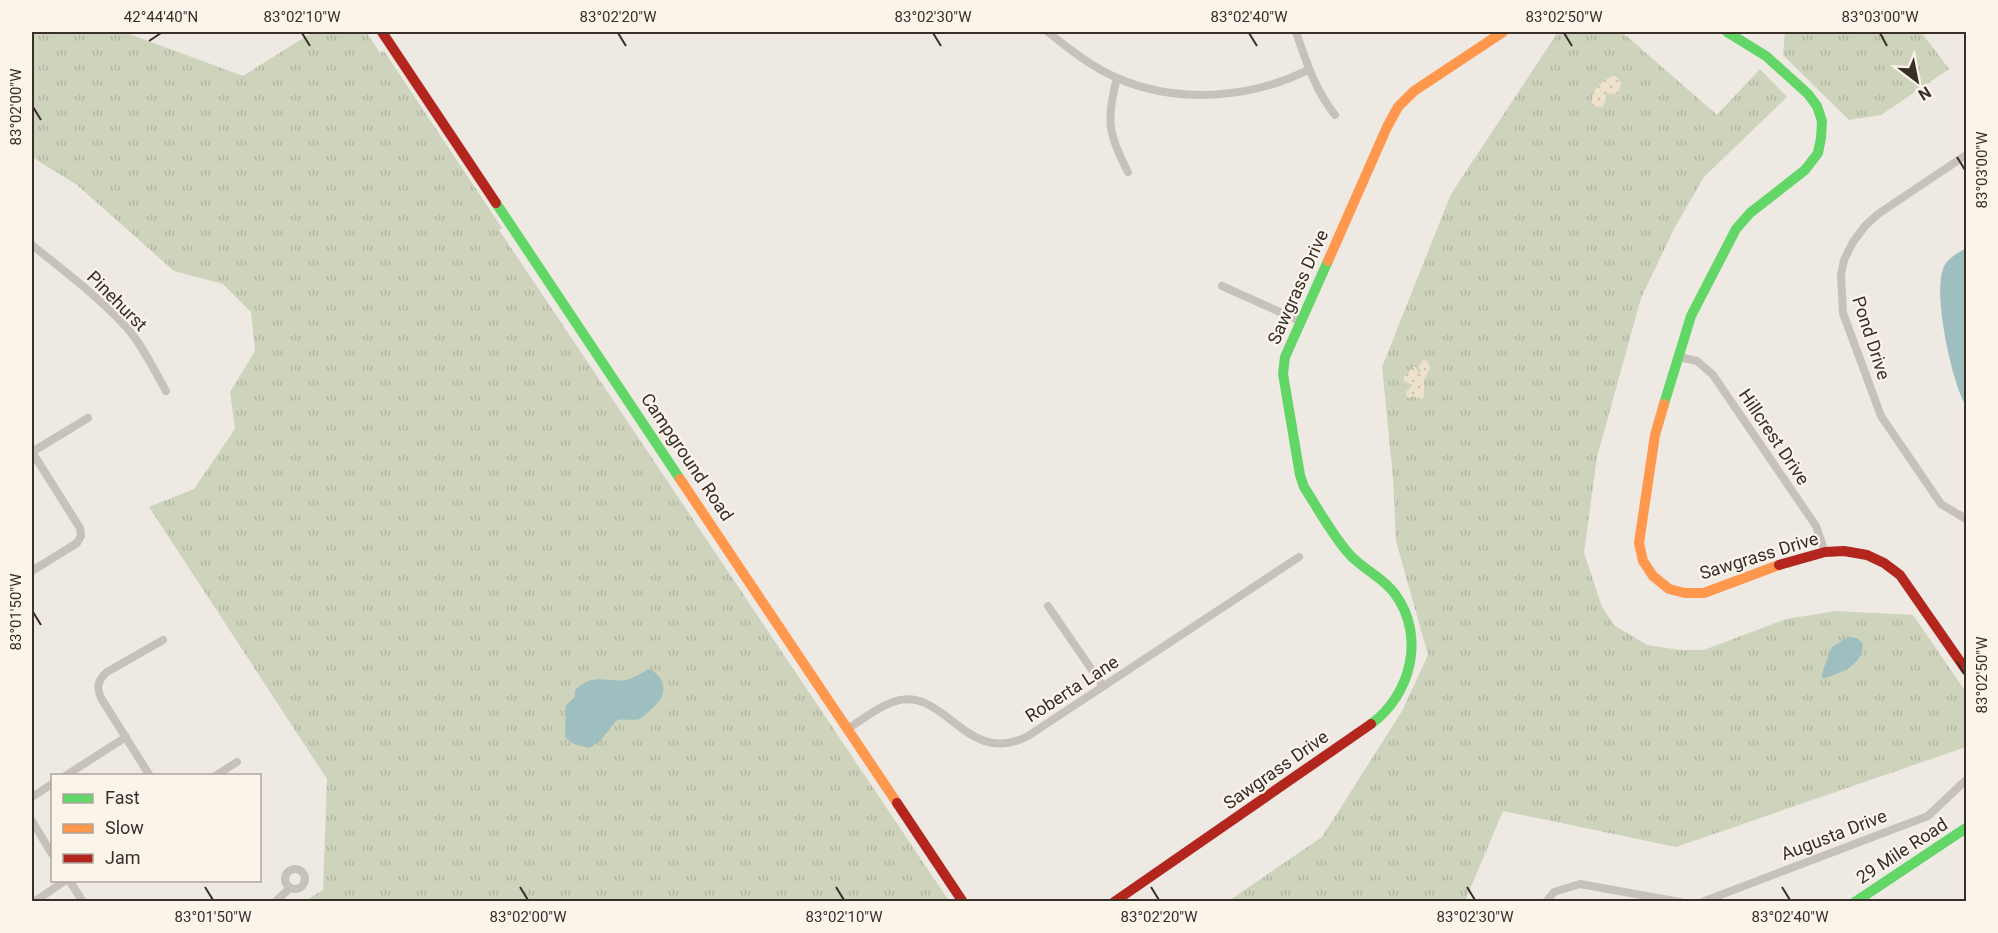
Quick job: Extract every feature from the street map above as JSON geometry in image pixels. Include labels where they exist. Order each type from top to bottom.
[{"type":"street","name":"Campground Road","points":[[382,32],[849,728],[963,902]]},
{"type":"street","points":[[1048,32],[1064,45],[1117,78],[1176,93],[1204,95],[1231,93],[1270,86],[1308,70]]},
{"type":"street","points":[[1296,32],[1308,70],[1319,92],[1335,115]]},
{"type":"street","name":"Sawgrass Drive","points":[[1114,902],[1384,714],[1406,683],[1412,644],[1409,624],[1403,609],[1395,594],[1351,556],[1304,487],[1300,476],[1283,374],[1285,357],[1383,135],[1398,108],[1414,91],[1503,32]]},
{"type":"street","name":"Sawgrass Drive","points":[[1727,32],[1766,56],[1808,94],[1817,106],[1821,121],[1821,138],[1818,153],[1805,170],[1750,213],[1736,229],[1690,316],[1655,435],[1639,543],[1643,561],[1653,576],[1669,589],[1685,593],[1704,593],[1760,571],[1826,552],[1844,551],[1867,555],[1884,562],[1900,575],[1966,670]]},
{"type":"street","points":[[1117,78],[1109,117],[1116,147],[1128,172]]},
{"type":"street","name":"Pond Drive","points":[[1966,155],[1878,214],[1865,226],[1853,242],[1844,260],[1841,275],[1843,312],[1881,416],[1941,504],[1966,519]]},
{"type":"street","name":"Pinehurst","points":[[32,245],[99,300],[128,329],[144,352],[166,392]]},
{"type":"street","points":[[1222,285],[1300,321]]},
{"type":"street","name":"Hillcrest Drive","points":[[1679,357],[1697,361],[1713,375],[1816,526],[1826,552]]},
{"type":"street","points":[[32,571],[77,543],[81,537],[80,528],[32,452],[88,418]]},
{"type":"street","name":"Roberta Lane","points":[[849,728],[893,702],[913,699],[939,711],[972,735],[986,742],[999,746],[1013,744],[1299,557]]},
{"type":"street","points":[[1048,606],[1103,686]]},
{"type":"street","points":[[149,774],[101,698],[98,685],[101,677],[107,672],[163,640]]},
{"type":"street","points":[[68,774],[126,737]]},
{"type":"street","points":[[218,774],[237,762]]},
{"type":"street","name":"Augusta Drive","points":[[1702,902],[1929,816],[1966,780]]},
{"type":"street","points":[[32,797],[51,784]]},
{"type":"street","points":[[32,821],[51,852]]},
{"type":"street","name":"29 Mile Road","points":[[1855,902],[1966,828]]},
{"type":"street","points":[[34,902],[64,882]]},
{"type":"street","points":[[68,882],[83,902]]},
{"type":"street","points":[[1546,902],[1554,892],[1580,884],[1680,902]]},
{"type":"street","points":[[275,902],[290,888]]},
{"type":"green space","points":[[32,32],[124,32],[243,76],[313,32],[366,32],[380,53],[384,51],[502,228],[499,230],[949,901],[305,901],[323,890],[327,779],[149,507],[194,489],[235,429],[230,392],[255,351],[251,312],[223,284],[174,271],[77,185],[32,157]]},
{"type":"green space","points":[[1558,32],[1622,32],[1717,115],[1760,69],[1787,97],[1704,177],[1675,227],[1641,298],[1597,457],[1584,553],[1602,607],[1614,625],[1647,645],[1680,650],[1704,650],[1786,619],[1836,611],[1913,615],[1966,692],[1966,747],[1676,847],[1503,811],[1465,901],[1227,902],[1322,837],[1402,711],[1428,655],[1396,541],[1393,478],[1382,367],[1451,194]]},
{"type":"green space","points":[[1785,32],[1921,32],[1949,69],[1881,115],[1849,120],[1783,55]]},
{"type":"sand","points":[[1613,76],[1617,77],[1621,83],[1619,91],[1616,94],[1606,93],[1602,107],[1593,106],[1594,92],[1604,81]]},
{"type":"sand","points":[[1423,360],[1427,361],[1430,368],[1424,380],[1424,397],[1420,401],[1414,396],[1407,398],[1406,392],[1413,385],[1404,381],[1404,377],[1413,367],[1421,373],[1419,366]]},
{"type":"water","points":[[1966,248],[1966,406],[1950,360],[1940,299],[1945,265]]},
{"type":"water","points":[[1848,637],[1857,638],[1863,644],[1859,658],[1849,668],[1822,679],[1832,647]]},
{"type":"water","points":[[648,669],[659,676],[663,683],[663,692],[661,699],[647,713],[639,719],[617,720],[599,742],[589,748],[574,744],[565,737],[566,705],[575,697],[575,690],[588,681],[626,680]]},
{"type":"traffic: fast","points":[[1664,404],[1691,316],[1736,229],[1750,213],[1805,170],[1818,153],[1821,138],[1822,121],[1817,106],[1808,94],[1766,56],[1727,32]]},
{"type":"traffic: fast","points":[[496,203],[680,479]]},
{"type":"traffic: fast","points":[[1328,261],[1285,357],[1283,374],[1304,487],[1343,547],[1395,594],[1405,610],[1410,628],[1412,646],[1410,664],[1404,681],[1385,712],[1371,724]]},
{"type":"traffic: fast","points":[[1855,902],[1966,828]]},
{"type":"traffic: slow","points":[[1328,261],[1398,107],[1414,91],[1503,32]]},
{"type":"traffic: slow","points":[[1664,404],[1655,435],[1639,543],[1643,561],[1653,576],[1669,589],[1685,593],[1704,593],[1779,565]]},
{"type":"traffic: slow","points":[[680,479],[897,803]]},
{"type":"traffic: jam","points":[[382,32],[496,203]]},
{"type":"traffic: jam","points":[[1779,565],[1825,552],[1844,551],[1867,555],[1884,563],[1900,575],[1966,670]]},
{"type":"traffic: jam","points":[[1114,902],[1371,724]]},
{"type":"traffic: jam","points":[[897,803],[963,902]]}]
